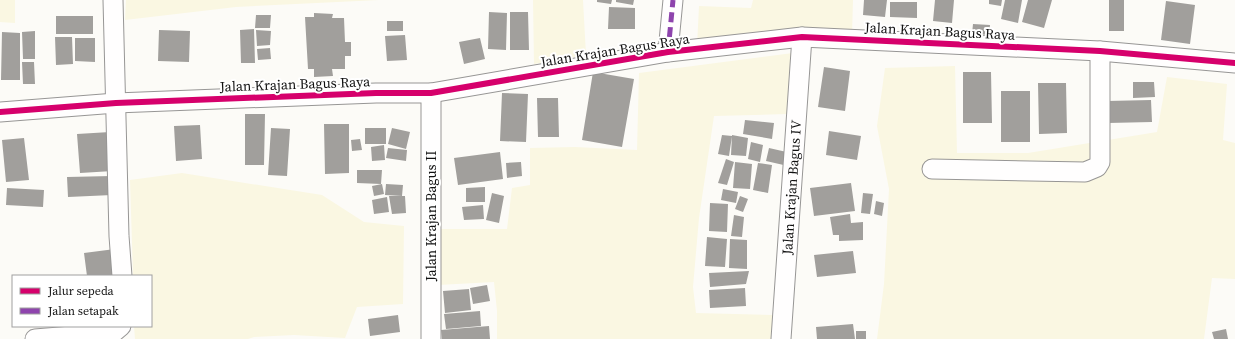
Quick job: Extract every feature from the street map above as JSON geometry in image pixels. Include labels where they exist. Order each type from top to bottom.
[{"type":"street","points":[[113,0],[119,236],[122,275]]},
{"type":"street","points":[[668,52],[673,0]]},
{"type":"street","name":"Jalan Krajan Bagus Raya","points":[[0,112],[116,103],[376,93],[431,93],[668,52],[802,37],[1100,52],[1235,62]]},
{"type":"street","name":"Jalan Krajan Bagus IV","points":[[781,339],[802,37]]},
{"type":"street","points":[[932,169],[1085,172],[1097,166],[1100,162],[1100,52]]},
{"type":"street","name":"Jalan Krajan Bagus II","points":[[431,93],[431,339]]},
{"type":"street","points":[[36,339],[114,332],[119,327]]},
{"type":"shaded area","points":[[0,0],[15,0],[15,23],[0,22]]},
{"type":"shaded area","points":[[126,0],[379,0],[236,7],[125,20]]},
{"type":"shaded area","points":[[533,0],[583,0],[586,55],[534,64]]},
{"type":"shaded area","points":[[753,0],[853,0],[852,35],[697,46],[699,6],[751,8]]},
{"type":"shaded area","points":[[793,53],[787,114],[714,116],[699,218],[693,287],[696,313],[773,315],[771,339],[497,339],[497,311],[494,282],[438,285],[441,229],[507,229],[512,188],[530,185],[530,148],[575,147],[637,150],[639,73]]},
{"type":"shaded area","points":[[955,66],[957,153],[1028,153],[1157,132],[1167,77],[1227,84],[1223,140],[1235,143],[1235,279],[1212,278],[1204,339],[877,339],[884,284],[889,189],[877,126],[885,68]]},
{"type":"shaded area","points":[[182,173],[322,195],[364,222],[404,226],[403,304],[357,307],[345,338],[294,335],[254,337],[248,339],[135,339],[134,327],[152,327],[152,275],[133,275],[130,180]]},
{"type":"building","points":[[597,0],[612,0],[611,4],[597,2]]},
{"type":"building","points":[[616,0],[634,0],[633,5],[616,2]]},
{"type":"building","points":[[864,0],[887,0],[885,17],[863,15]]},
{"type":"building","points":[[935,0],[954,0],[952,23],[933,21]]},
{"type":"building","points":[[989,0],[1002,0],[1001,6],[989,4]]},
{"type":"building","points":[[1005,0],[1022,0],[1018,23],[1001,19]]},
{"type":"building","points":[[1028,0],[1052,0],[1044,28],[1022,22]]},
{"type":"building","points":[[1109,0],[1124,0],[1124,31],[1109,31]]},
{"type":"building","points":[[1166,1],[1195,5],[1190,44],[1161,40]]},
{"type":"building","points":[[890,2],[917,2],[917,18],[890,17]]},
{"type":"building","points":[[609,7],[635,8],[635,29],[608,29]]},
{"type":"building","points":[[489,12],[507,13],[506,50],[488,49]]},
{"type":"building","points":[[510,12],[528,12],[529,50],[510,50]]},
{"type":"building","points":[[314,13],[333,14],[332,18],[344,18],[345,42],[351,42],[351,56],[345,56],[345,69],[332,69],[333,76],[314,77],[314,69],[308,69],[305,17],[314,17]]},
{"type":"building","points":[[256,15],[271,15],[270,28],[255,28]]},
{"type":"building","points":[[56,16],[93,16],[93,34],[56,34]]},
{"type":"building","points":[[387,21],[403,21],[403,31],[387,31]]},
{"type":"building","points":[[973,24],[990,25],[989,35],[972,34]]},
{"type":"building","points":[[254,29],[255,63],[241,63],[240,30]]},
{"type":"building","points":[[159,30],[190,31],[189,62],[158,61]]},
{"type":"building","points":[[256,30],[271,31],[270,45],[257,46]]},
{"type":"building","points":[[35,31],[35,59],[23,59],[22,32]]},
{"type":"building","points":[[2,32],[20,33],[20,80],[1,80]]},
{"type":"building","points":[[405,35],[407,60],[387,61],[385,36]]},
{"type":"building","points":[[55,37],[72,37],[73,64],[56,65]]},
{"type":"building","points":[[75,38],[95,38],[95,62],[75,61]]},
{"type":"building","points":[[480,38],[485,59],[464,64],[459,42]]},
{"type":"building","points":[[270,48],[271,59],[258,60],[257,49]]},
{"type":"building","points":[[22,62],[34,62],[35,84],[23,84]]},
{"type":"building","points":[[824,67],[850,71],[845,111],[818,107]]},
{"type":"building","points":[[593,72],[634,79],[622,147],[582,140]]},
{"type":"building","points":[[963,72],[991,72],[992,123],[963,123]]},
{"type":"building","points":[[1133,82],[1154,82],[1155,97],[1133,98]]},
{"type":"building","points":[[1038,83],[1066,83],[1067,133],[1039,134]]},
{"type":"building","points":[[1001,91],[1030,91],[1030,142],[1001,142]]},
{"type":"building","points":[[502,93],[528,94],[526,142],[500,141]]},
{"type":"building","points":[[537,98],[558,98],[559,137],[538,137]]},
{"type":"building","points":[[1151,100],[1152,122],[1108,123],[1107,101]]},
{"type":"building","points":[[245,114],[265,114],[264,165],[245,165]]},
{"type":"building","points":[[745,120],[774,123],[772,139],[743,134]]},
{"type":"building","points":[[324,124],[349,124],[349,173],[325,174]]},
{"type":"building","points":[[200,125],[202,159],[176,161],[174,126]]},
{"type":"building","points":[[271,128],[290,129],[287,176],[268,175]]},
{"type":"building","points":[[365,128],[386,128],[386,144],[365,144]]},
{"type":"building","points":[[392,128],[410,132],[406,149],[388,144]]},
{"type":"building","points":[[829,131],[861,136],[857,160],[826,155]]},
{"type":"building","points":[[110,132],[113,171],[80,173],[77,134]]},
{"type":"building","points":[[722,135],[732,136],[729,156],[718,154]]},
{"type":"building","points":[[732,135],[748,138],[746,156],[731,155]]},
{"type":"building","points":[[24,138],[29,180],[6,182],[2,140]]},
{"type":"building","points":[[360,139],[362,150],[352,151],[351,140]]},
{"type":"building","points":[[751,142],[763,145],[760,162],[748,159]]},
{"type":"building","points":[[384,145],[385,160],[372,161],[371,147]]},
{"type":"building","points":[[388,148],[407,150],[406,161],[386,158]]},
{"type":"building","points":[[769,148],[791,153],[788,166],[766,161]]},
{"type":"building","points":[[500,152],[503,179],[458,185],[454,158]]},
{"type":"building","points":[[726,159],[734,162],[727,185],[718,183]]},
{"type":"building","points":[[521,162],[522,176],[507,178],[506,163]]},
{"type":"building","points":[[735,162],[752,164],[750,189],[733,188]]},
{"type":"building","points":[[758,163],[772,165],[768,193],[753,190]]},
{"type":"building","points":[[357,170],[382,170],[381,184],[357,183]]},
{"type":"building","points":[[112,176],[112,195],[68,197],[67,177]]},
{"type":"building","points":[[851,183],[855,211],[814,216],[810,188]]},
{"type":"building","points":[[382,184],[384,194],[374,196],[372,186]]},
{"type":"building","points":[[386,184],[403,185],[402,196],[385,195]]},
{"type":"building","points":[[485,187],[485,202],[466,202],[466,188]]},
{"type":"building","points":[[7,188],[44,190],[43,207],[6,205]]},
{"type":"building","points":[[723,189],[738,192],[736,203],[721,200]]},
{"type":"building","points":[[492,193],[504,196],[499,223],[486,220]]},
{"type":"building","points":[[863,193],[873,194],[870,214],[861,213]]},
{"type":"building","points":[[389,196],[405,196],[406,213],[392,214]]},
{"type":"building","points":[[740,196],[748,199],[743,212],[735,209]]},
{"type":"building","points":[[387,197],[389,212],[374,214],[372,200]]},
{"type":"building","points":[[876,201],[884,203],[882,216],[874,214]]},
{"type":"building","points":[[710,203],[728,204],[727,232],[709,231]]},
{"type":"building","points":[[483,205],[484,219],[464,220],[462,207]]},
{"type":"building","points":[[850,214],[851,223],[863,222],[863,240],[839,241],[839,235],[833,235],[830,217]]},
{"type":"building","points":[[734,215],[744,217],[742,237],[731,236]]},
{"type":"building","points":[[707,237],[727,239],[725,267],[705,266]]},
{"type":"building","points":[[730,239],[747,240],[747,269],[729,268]]},
{"type":"building","points":[[115,249],[118,275],[87,275],[84,253]]},
{"type":"building","points":[[853,251],[856,273],[817,277],[814,255]]},
{"type":"building","points":[[749,271],[746,284],[710,287],[709,273]]},
{"type":"building","points":[[487,285],[490,301],[473,304],[470,288]]},
{"type":"building","points":[[745,288],[746,306],[710,308],[709,290]]},
{"type":"building","points":[[469,289],[471,310],[445,313],[443,291]]},
{"type":"building","points":[[480,311],[481,326],[446,329],[444,314]]},
{"type":"building","points":[[398,315],[400,332],[370,336],[368,319]]},
{"type":"building","points":[[853,324],[855,339],[817,339],[816,327]]},
{"type":"building","points":[[489,326],[490,339],[442,339],[441,330]]},
{"type":"building","points":[[1226,329],[1228,339],[1214,339],[1212,332]]},
{"type":"building","points":[[856,331],[866,331],[866,339],[856,339]]},
{"type":"marked path","points":[[668,52],[673,0]]},
{"type":"cycle path","points":[[0,112],[116,103],[376,93],[431,93],[668,52],[802,37],[1100,51],[1235,63]]}]
